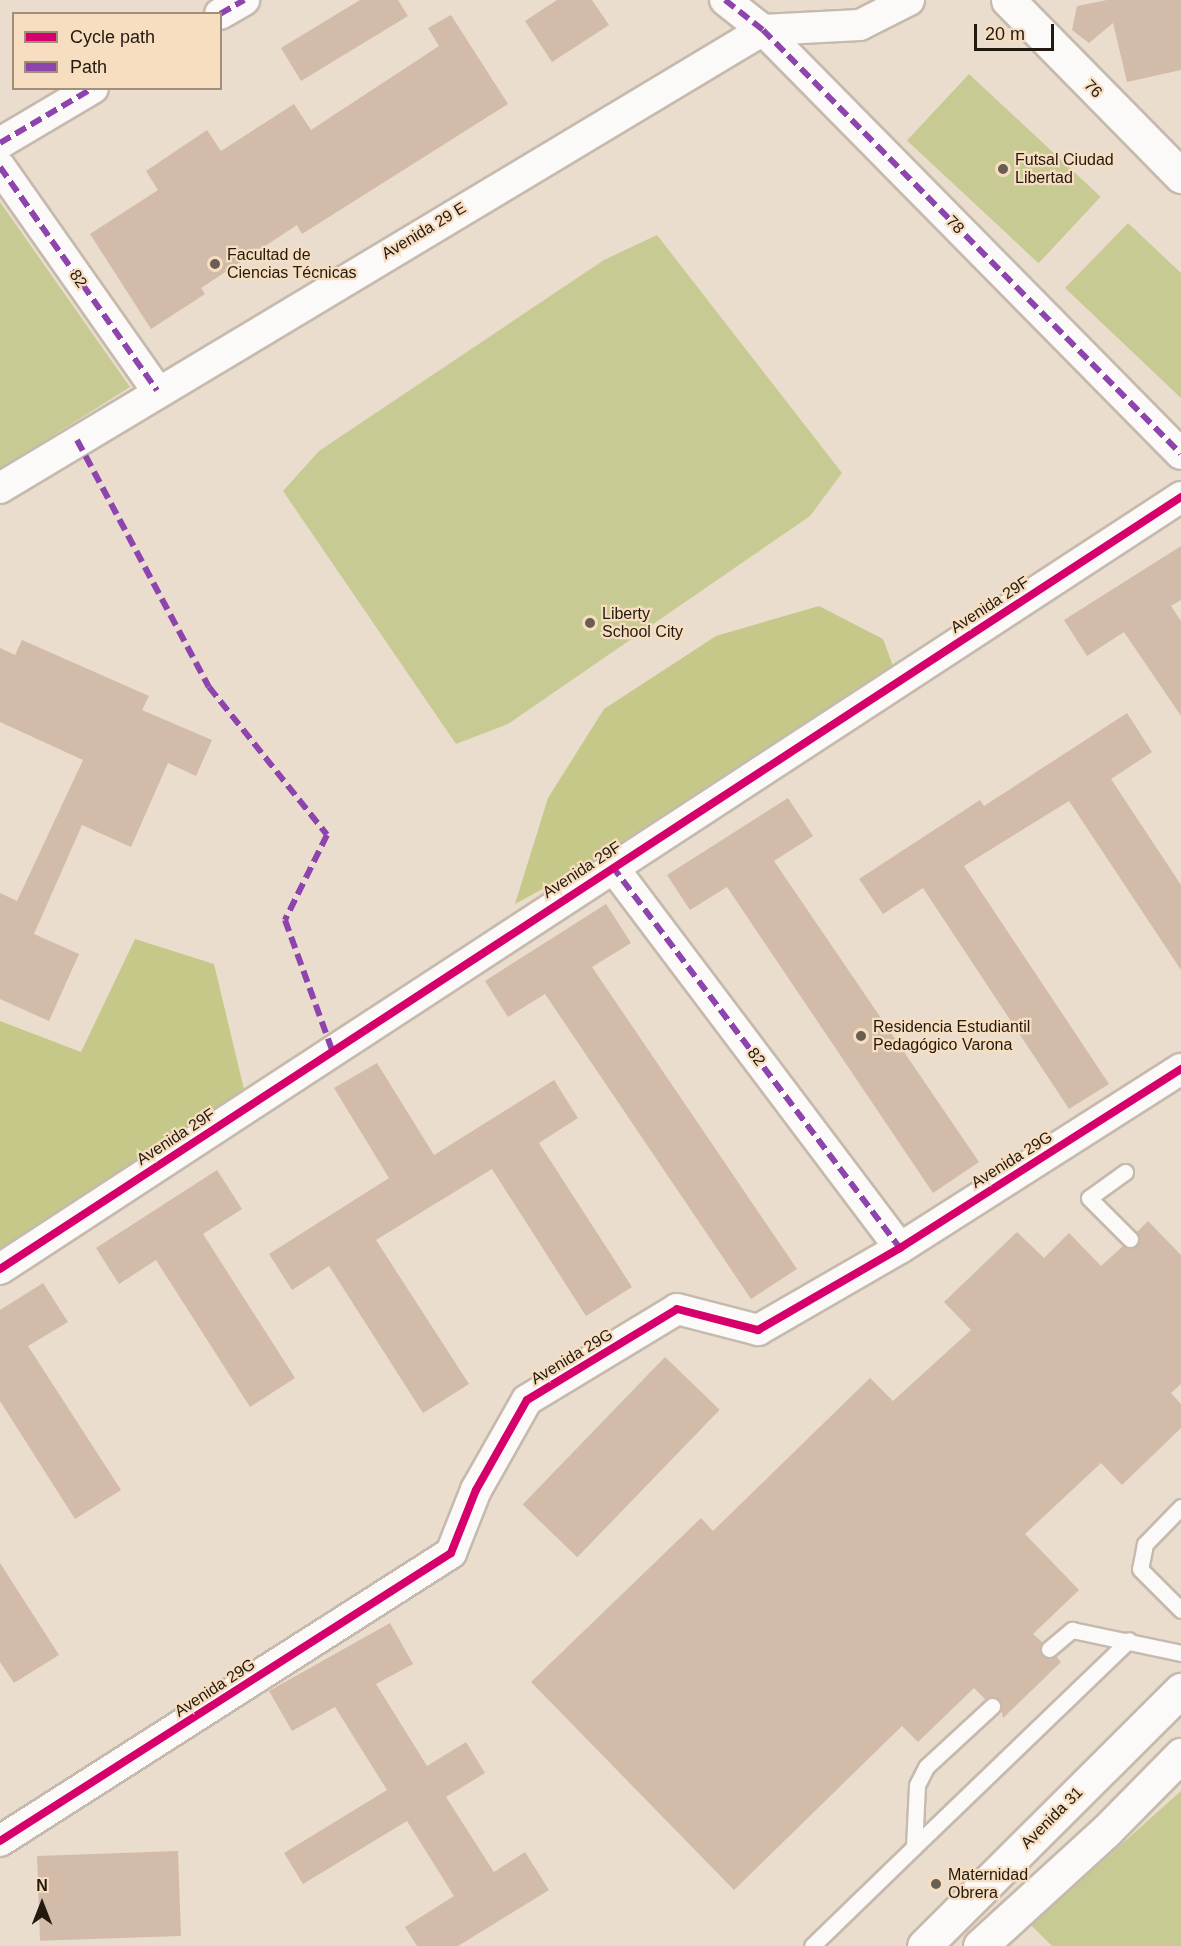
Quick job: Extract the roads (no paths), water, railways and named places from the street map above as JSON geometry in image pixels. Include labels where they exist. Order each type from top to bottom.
[{"type":"main road","name":"76","points":[[1008,0],[1181,176]]},
{"type":"main road","name":"Avenida 31","points":[[924,1946],[1181,1690]]},
{"type":"main road","points":[[980,1946],[1106,1831],[1181,1755]]},
{"type":"street","points":[[222,13],[244,0]]},
{"type":"street","name":"78","points":[[725,0],[777,27],[1181,454]]},
{"type":"street","name":"Avenida 29 E","points":[[0,488],[157,390],[777,27],[812,0]]},
{"type":"street","points":[[777,27],[860,25],[909,0]]},
{"type":"street","points":[[0,143],[90,90]]},
{"type":"street","name":"82","points":[[0,167],[157,390]]},
{"type":"street","name":"Avenida 29F","points":[[0,1269],[612,866],[1181,497]]},
{"type":"street","name":"82","points":[[612,866],[900,1248]]},
{"type":"street","name":"Avenida 29G","points":[[0,1841],[450,1553],[476,1490],[527,1400],[677,1309],[758,1330],[900,1248],[1181,1068]]},
{"type":"lane","points":[[1125,1172],[1089,1198],[1130,1239]]},
{"type":"lane","points":[[1181,1507],[1145,1544],[1140,1569],[1181,1610]]},
{"type":"lane","points":[[1049,1649],[1072,1630],[1129,1640],[1181,1653]]},
{"type":"lane","points":[[812,1946],[1129,1640]]},
{"type":"lane","points":[[914,1847],[917,1785],[926,1767],[992,1706]]},
{"type":"place","name":"Futsal Ciudad Libertad","points":[[1003,169]]},
{"type":"place","name":"Facultad de Ciencias Técnicas","points":[[215,264]]},
{"type":"place","name":"Liberty School City","points":[[590,623]]},
{"type":"place","name":"Residencia Estudiantil Pedagógico Varona","points":[[861,1036]]},
{"type":"place","name":"Maternidad Obrera","points":[[936,1884]]}]
